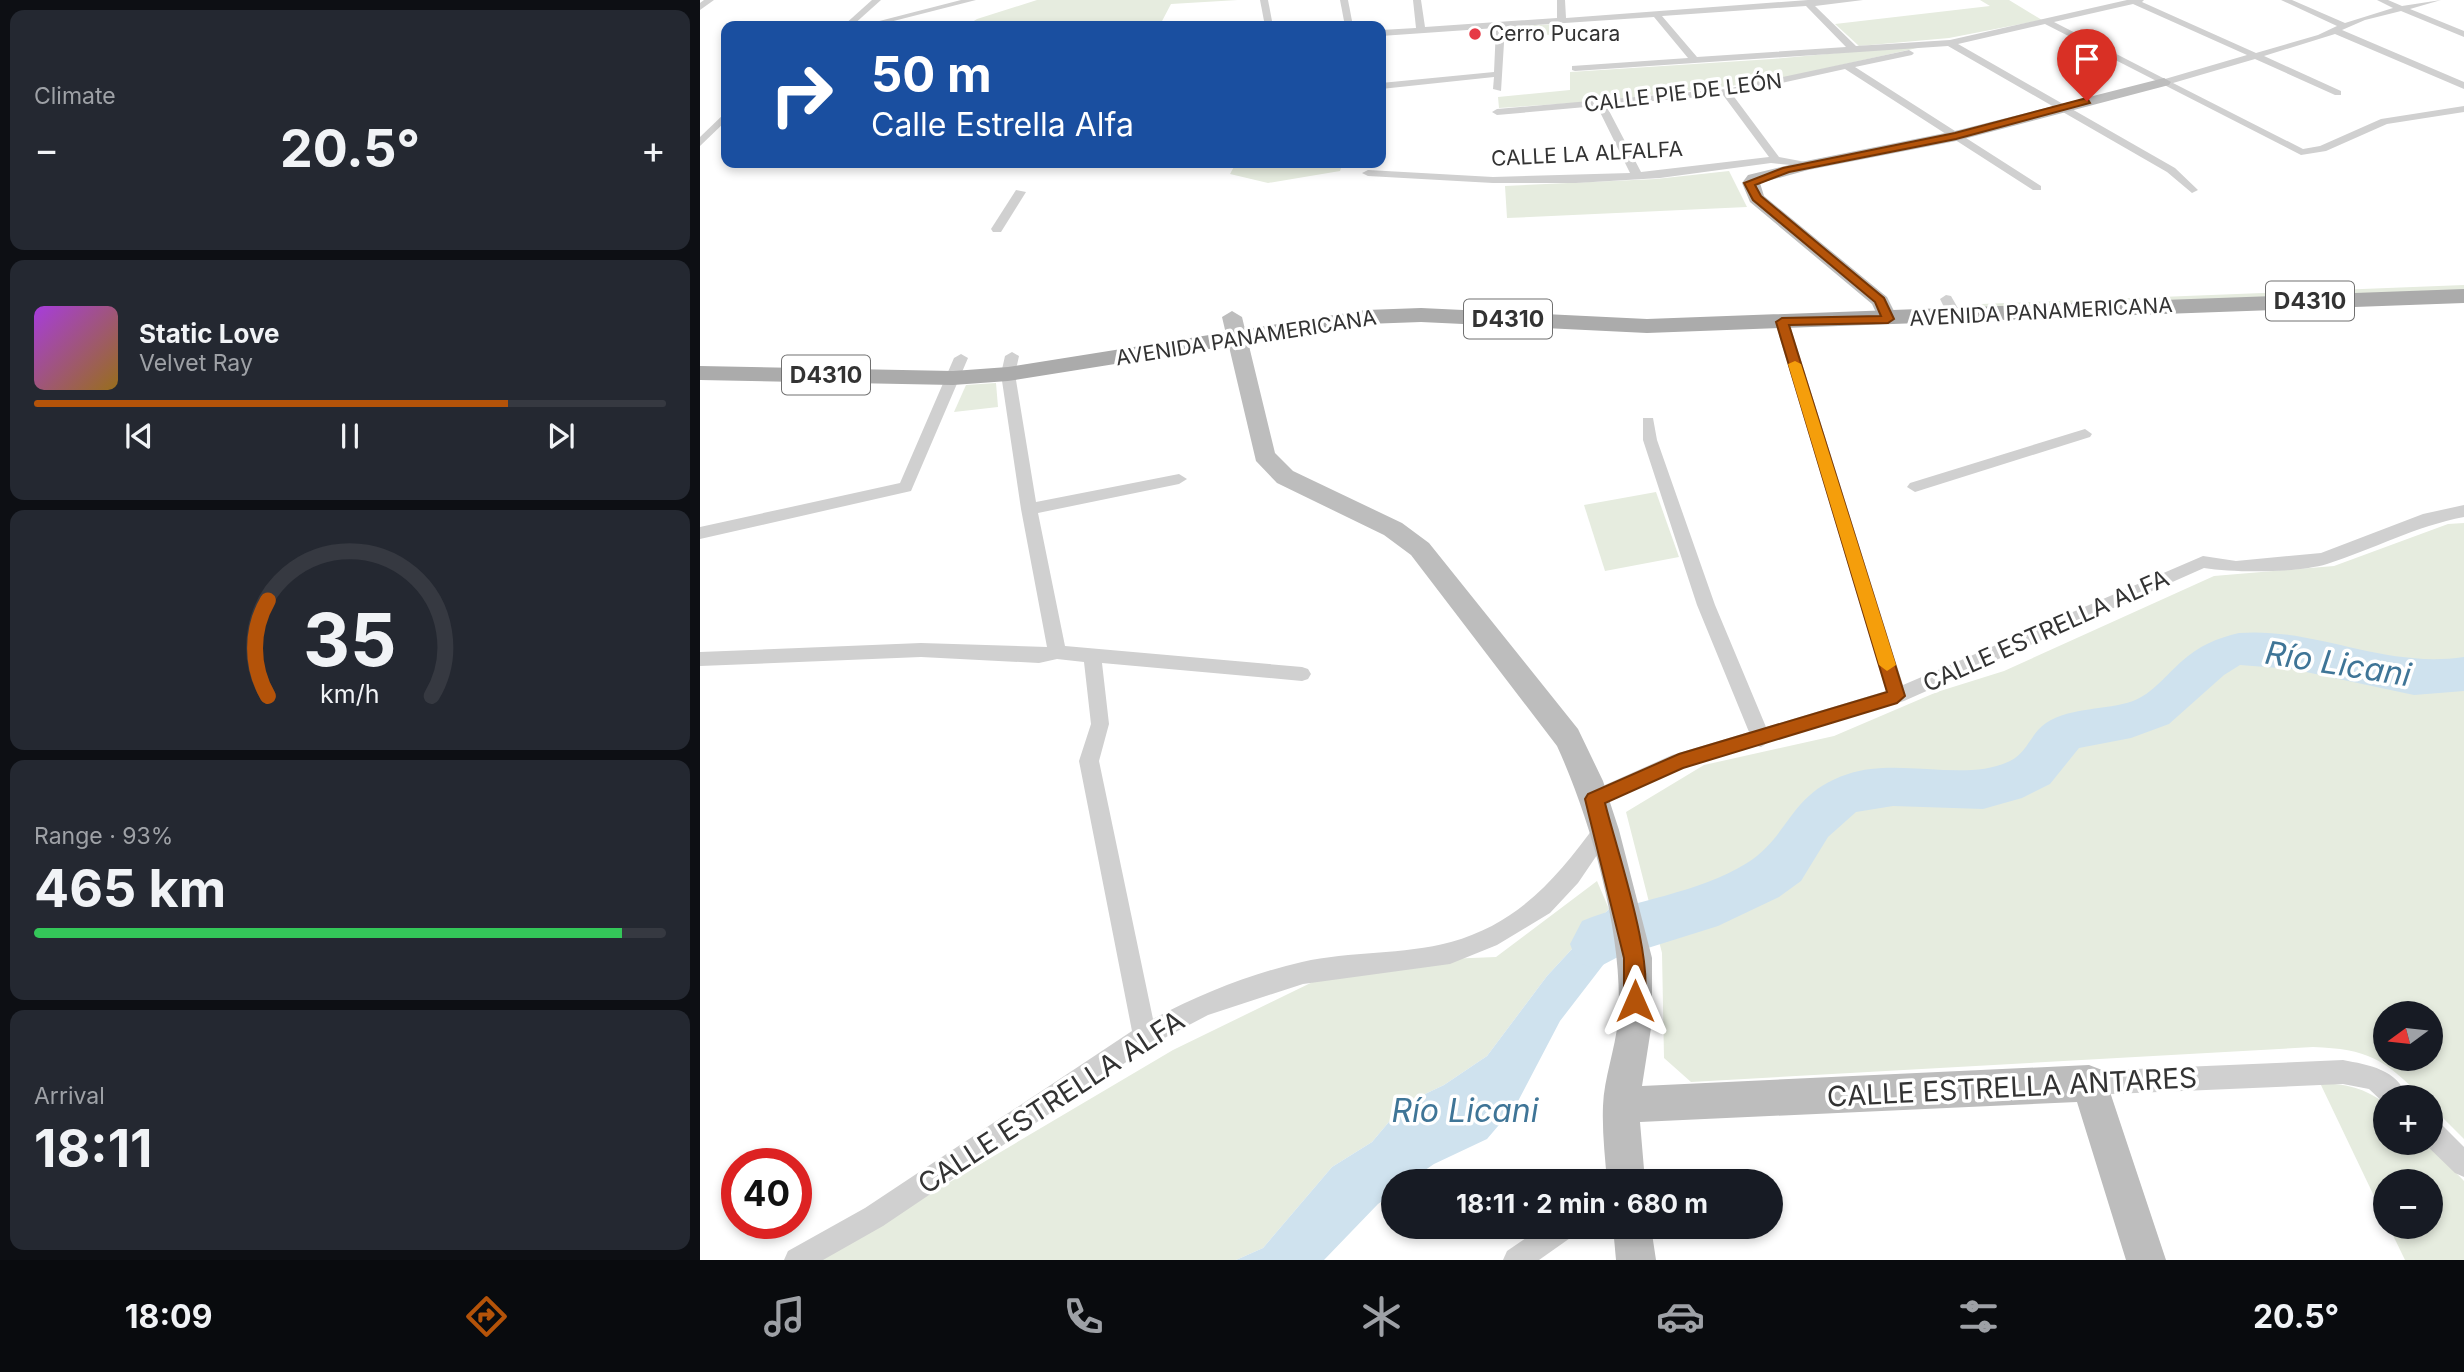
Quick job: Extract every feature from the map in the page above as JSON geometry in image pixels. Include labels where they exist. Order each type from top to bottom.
[{"type":"main road","name":"AVENIDA PANAMERICANA","points":[[1951,308],[2464,280]]},
{"type":"main road","name":"AVENIDA PANAMERICANA","points":[[700,373],[1010,365],[1389,299],[1672,310],[1884,310],[2464,296]]},
{"type":"main road","name":"AVENIDA PANAMERICANA","points":[[1234,326],[1421,315],[1647,326],[1782,322],[1884,310]]},
{"type":"main road","name":"AVENIDA PANAMERICANA","points":[[700,355],[957,368]]},
{"type":"street","points":[[700,7],[710,0]]},
{"type":"street","points":[[853,21],[877,0]]},
{"type":"street","points":[[885,21],[972,0]]},
{"type":"street","points":[[1264,0],[1268,21]]},
{"type":"street","points":[[1344,0],[1348,21]]},
{"type":"street","points":[[1417,0],[1421,30]]},
{"type":"street","points":[[1561,0],[1562,20]]},
{"type":"street","points":[[1386,33],[1562,20],[1637,11],[1655,13],[1859,0]]},
{"type":"street","points":[[1575,68],[1950,43],[2135,0],[2337,93]]},
{"type":"street","points":[[2285,0],[2340,29],[2464,86]]},
{"type":"street","points":[[2381,0],[2464,34]]},
{"type":"street","name":"CALLE LA ALFALFA","points":[[1884,310],[1756,198],[1749,183],[1765,175],[1956,136],[2164,82],[2256,57],[2399,8],[2437,0]]},
{"type":"street","points":[[1808,3],[1854,50]]},
{"type":"street","points":[[1655,13],[1695,60]]},
{"type":"street","points":[[2047,22],[2301,152],[2322,149],[2385,121],[2464,109]]},
{"type":"street","points":[[1498,89],[1501,24]]},
{"type":"street","points":[[1950,43],[2171,170],[2192,190]]},
{"type":"street","name":"CALLE PIE DE LEÓN","points":[[1497,112],[1726,92],[1950,43]]},
{"type":"street","points":[[1847,67],[2037,188]]},
{"type":"street","points":[[1386,85],[1499,74]]},
{"type":"street","points":[[1726,92],[1777,161]]},
{"type":"street","points":[[1601,105],[1637,176]]},
{"type":"street","points":[[700,143],[721,120]]},
{"type":"street","name":"CALLE LA ALFALFA","points":[[1368,173],[1502,181],[1637,176],[1777,161],[1807,165]]},
{"type":"street","points":[[998,229],[1020,192]]},
{"type":"street","points":[[1782,322],[1897,696]]},
{"type":"street","points":[[1234,326],[1264,456],[1272,467],[1285,477],[1393,529],[1420,549],[1466,604],[1568,738],[1604,830],[1634,958],[1635,1022],[1621,1105],[1625,1169]]},
{"type":"street","points":[[1010,365],[1029,509],[1057,652]]},
{"type":"street","points":[[700,533],[906,487],[957,368]]},
{"type":"street","points":[[1648,421],[1650,440],[1706,605],[1761,739]]},
{"type":"street","points":[[1915,487],[2085,434]]},
{"type":"street","points":[[1029,509],[1179,480]]},
{"type":"street","name":"CALLE ESTRELLA ALFA","points":[[1594,799],[1679,761],[1761,739],[1897,696],[2203,562],[2236,567],[2323,559],[2429,518],[2464,511]]},
{"type":"street","points":[[700,659],[921,650],[1039,656],[1057,652],[1302,674]]},
{"type":"street","points":[[1092,654],[1100,724],[1089,761],[1145,1036]]},
{"type":"street","name":"CALLE ESTRELLA ALFA","points":[[797,1260],[874,1217],[1145,1036],[1203,1005],[1303,973],[1450,953],[1489,937],[1542,906],[1572,876],[1604,830]]},
{"type":"street","name":"CALLE ESTRELLA ANTARES","points":[[1621,1105],[2343,1072],[2375,1077],[2383,1085]]},
{"type":"street","points":[[2089,1083],[2146,1260]]},
{"type":"street","points":[[2443,1144],[2464,1164]]},
{"type":"street","points":[[1516,1260],[1547,1239]]},
{"type":"street","points":[[1633,1239],[1636,1260]]},
{"type":"shaded area","points":[[1037,0],[1238,0],[1171,4],[1162,21],[974,21]]},
{"type":"shaded area","points":[[1980,0],[2009,0],[2042,20],[1949,38],[1859,46],[1835,24],[1990,6]]},
{"type":"shaded area","points":[[1561,24],[1563,34],[1510,37],[1514,26]]},
{"type":"shaded area","points":[[1935,44],[1764,82],[1590,102],[1499,108],[1498,97],[1570,90],[1570,72],[1772,59]]},
{"type":"shaded area","points":[[1233,168],[1341,168],[1340,171],[1268,183],[1230,174]]},
{"type":"shaded area","points":[[1729,171],[1747,207],[1507,218],[1505,186],[1656,179]]},
{"type":"shaded area","points":[[2464,285],[2464,291],[1983,309],[1981,304]]},
{"type":"shaded area","points":[[996,383],[998,407],[954,412],[966,385]]},
{"type":"shaded area","points":[[1656,492],[1679,557],[1605,571],[1584,505]]},
{"type":"shaded area","points":[[2464,523],[2464,1139],[2443,1118],[2443,1085],[2410,1085],[2394,1071],[2443,1071],[2443,1001],[2373,1001],[2373,1058],[2348,1050],[2313,1047],[1691,1082],[1664,1058],[1662,953],[1626,812],[1704,765],[1834,736],[1937,692],[2004,671],[2214,576],[2334,566],[2448,524]]},
{"type":"shaded area","points":[[1597,881],[1609,909],[1547,976],[1487,1056],[1444,1085],[1404,1104],[1372,1142],[1332,1167],[1263,1248],[1236,1260],[818,1260],[1173,1050],[1327,975],[1397,961],[1496,957]]},
{"type":"shaded area","points":[[2320,1083],[2339,1084],[2373,1096],[2373,1155],[2439,1155],[2464,1181],[2464,1260],[2405,1260],[2395,1239],[2443,1239],[2443,1169],[2373,1169],[2373,1194]]},
{"type":"water","name":"Río Licani","points":[[1609,909],[1617,947],[1560,1021],[1516,1105],[1487,1139],[1427,1169],[1381,1169],[1381,1202],[1324,1260],[1236,1260],[1263,1248],[1332,1167],[1372,1142],[1404,1104],[1444,1085],[1487,1056],[1547,976]]},
{"type":"waterway","name":"Río Licani","points":[[1595,944],[1600,938],[1718,902],[1762,881],[1784,865],[1812,822],[1839,798],[1871,788],[1893,786],[1983,789],[2006,784],[2034,770],[2054,743],[2064,735],[2083,728],[2131,720],[2154,711],[2209,663],[2235,650],[2292,653],[2414,677],[2439,678],[2464,674]]},
{"type":"slow traffic","points":[[1795,364],[1887,665]]},
{"type":"place","name":"Cerro Pucara","points":[[1475,34]]},
{"type":"route","points":[[1635,1001],[1634,958],[1604,830],[1594,799],[1679,761],[1761,739],[1897,696],[1782,322],[1888,319],[1880,301],[1756,198],[1749,183],[1765,175],[1862,153],[1956,136],[2087,101]]}]
